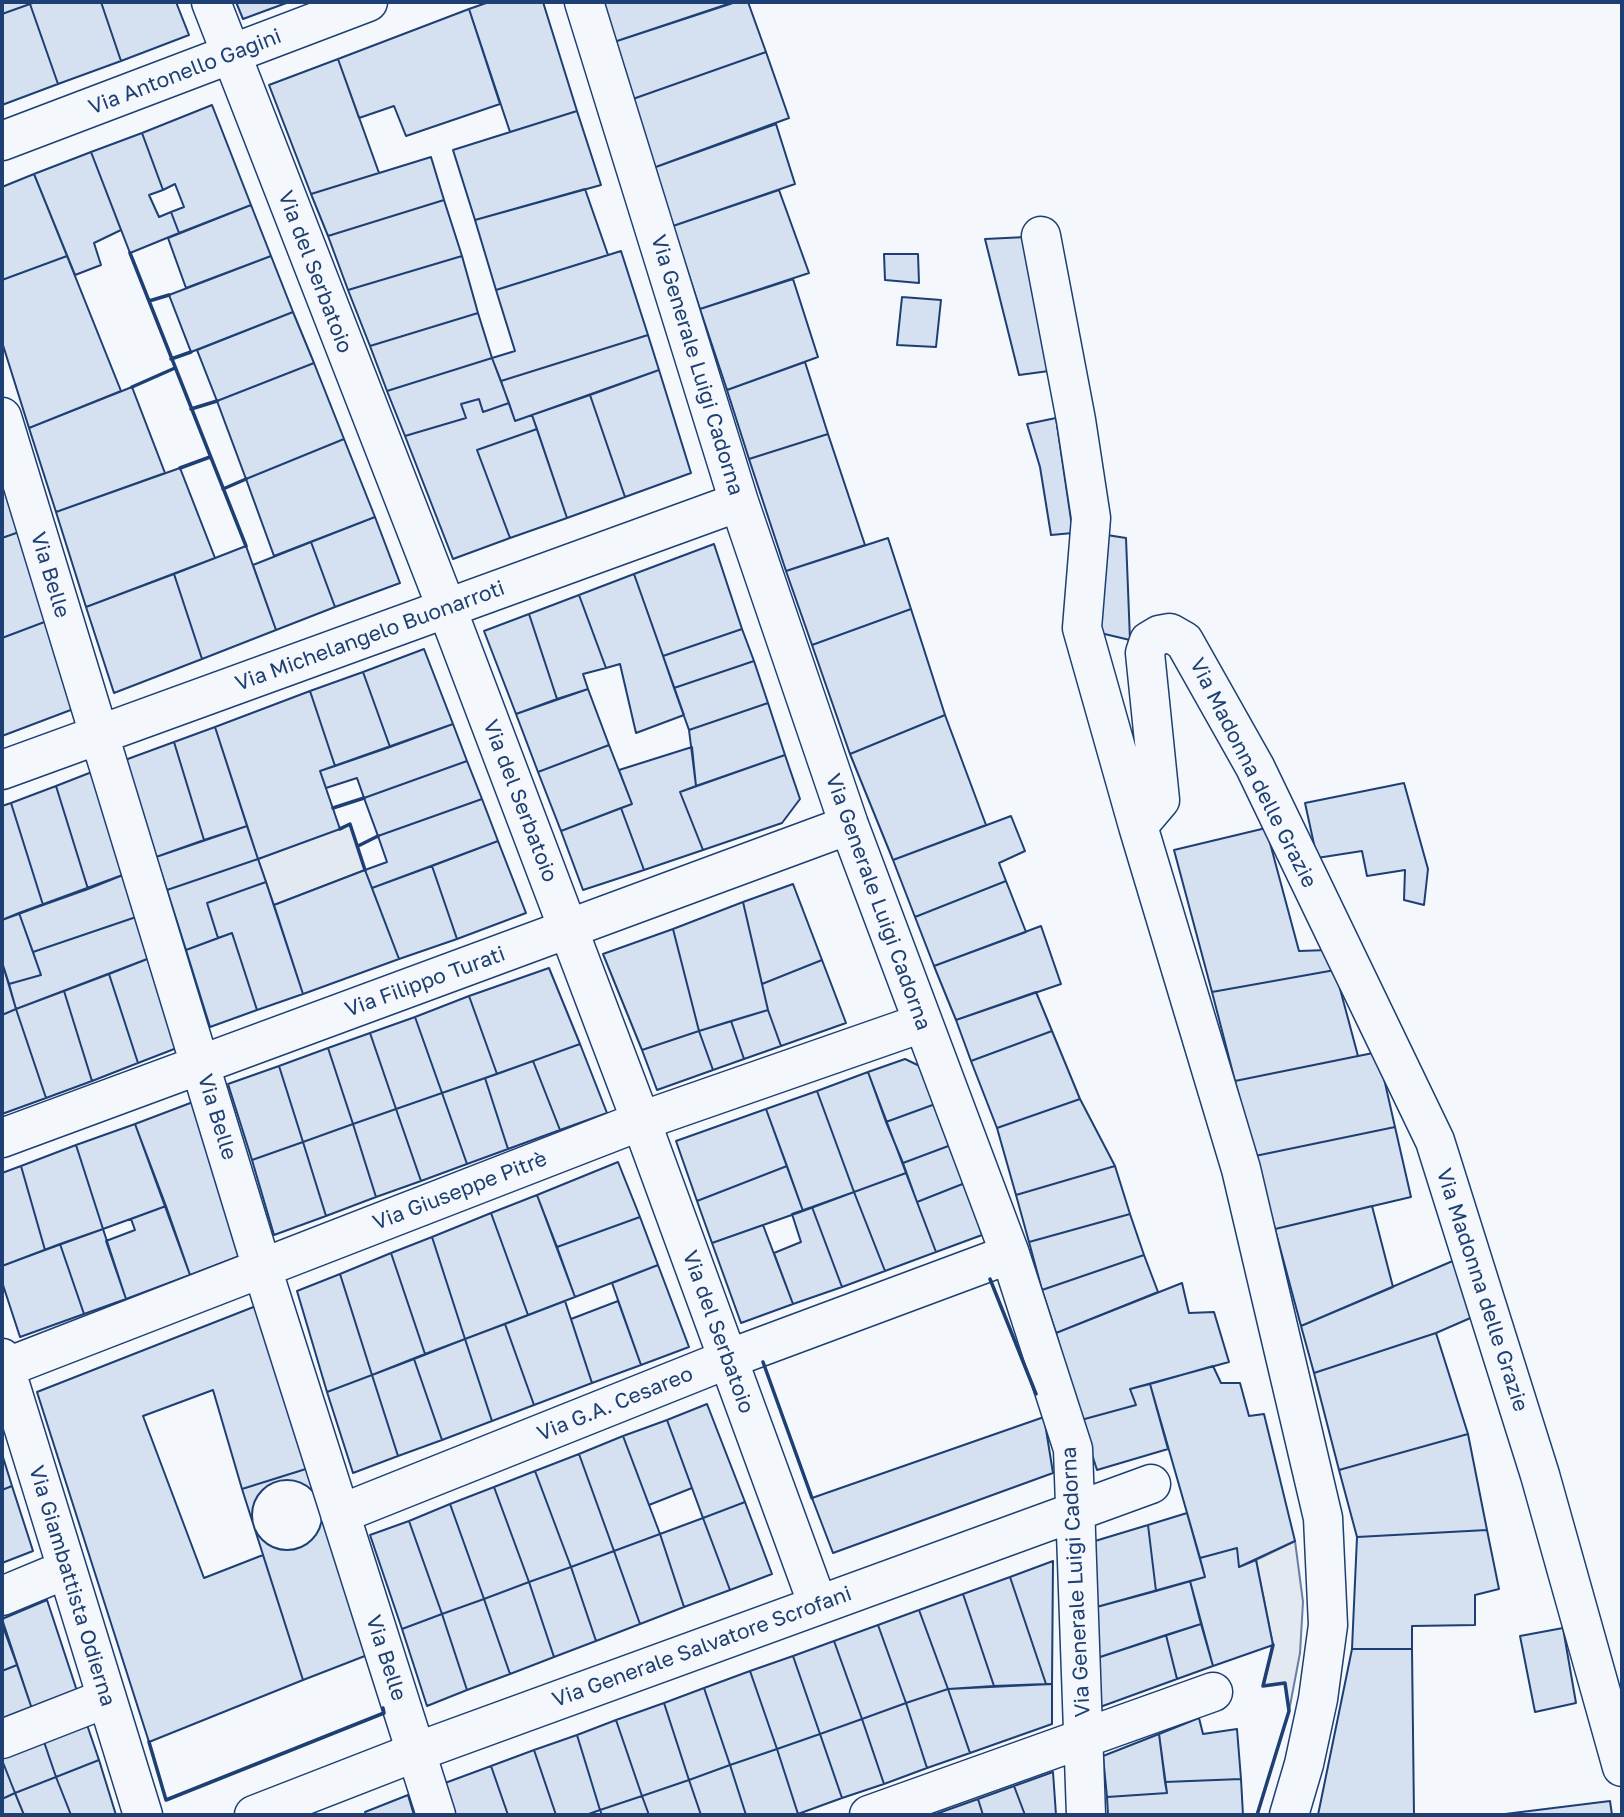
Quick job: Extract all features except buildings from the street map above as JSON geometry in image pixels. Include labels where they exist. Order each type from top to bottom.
[{"type":"street","name":"Via del Serbatoio","points":[[211,2],[447,608],[641,1121],[818,1605]]},
{"type":"street","name":"Via Antonello Gagini","points":[[2,141],[368,2]]},
{"type":"street","name":"Via Generale Luigi Cadorna","points":[[584,2],[739,502],[849,825],[1010,1254],[1073,1449],[1086,1815]]},
{"type":"street","points":[[1041,236],[1076,420],[1091,518],[1082,628],[1138,826],[1241,1169],[1322,1518],[1328,1625],[1318,1699],[1304,1764],[1289,1815]]},
{"type":"street","name":"Via Belle","points":[[2,418],[262,1268],[436,1815]]},
{"type":"street","name":"Via Michelangelo Buonarroti","points":[[2,770],[739,502]]},
{"type":"street","name":"Via Madonna delle Grazie","points":[[1138,826],[1160,800],[1145,653],[1149,641],[1170,633],[1184,641],[1255,767],[1435,1141],[1541,1475],[1622,1767]]},
{"type":"street","name":"Via Filippo Turati","points":[[2,1138],[849,825]]},
{"type":"street","name":"Via Giuseppe Pitrè","points":[[3,1365],[641,1121],[922,1023]]},
{"type":"street","name":"Via G.A. Cesareo","points":[[340,1514],[728,1359],[1010,1254]]},
{"type":"street","name":"Via Giambattista Odierna","points":[[3,1365],[143,1815]]},
{"type":"street","name":"Via Generale Salvatore Scrofani","points":[[254,1815],[416,1752],[1151,1483]]},
{"type":"street","points":[[2,1596],[67,1569]]},
{"type":"street","points":[[869,1815],[1213,1692]]},
{"type":"street","points":[[2,1739],[107,1698]]},
{"type":"shaded area","points":[[350,824],[365,870],[274,905],[258,859]]},
{"type":"shaded area","points":[[1295,1541],[1303,1602],[1300,1653],[1289,1711],[1285,1683],[1263,1686],[1273,1645],[1256,1560]]},
{"type":"wall","points":[[130,253],[246,546]]},
{"type":"wall","points":[[149,301],[169,295]]},
{"type":"wall","points":[[171,359],[191,352]]},
{"type":"wall","points":[[132,387],[175,368]]},
{"type":"wall","points":[[191,409],[217,401]]},
{"type":"wall","points":[[180,468],[210,457]]},
{"type":"wall","points":[[223,489],[246,479]]},
{"type":"wall","points":[[333,808],[364,798]]},
{"type":"wall","points":[[340,829],[350,824],[365,870]]},
{"type":"wall","points":[[358,846],[378,836]]},
{"type":"wall","points":[[990,1279],[1036,1394]]},
{"type":"wall","points":[[763,1362],[812,1498]]},
{"type":"wall","points":[[1257,1815],[1289,1711],[1285,1683],[1263,1686],[1273,1645]]},
{"type":"wall","points":[[149,1742],[166,1800],[384,1713],[383,1708]]}]
